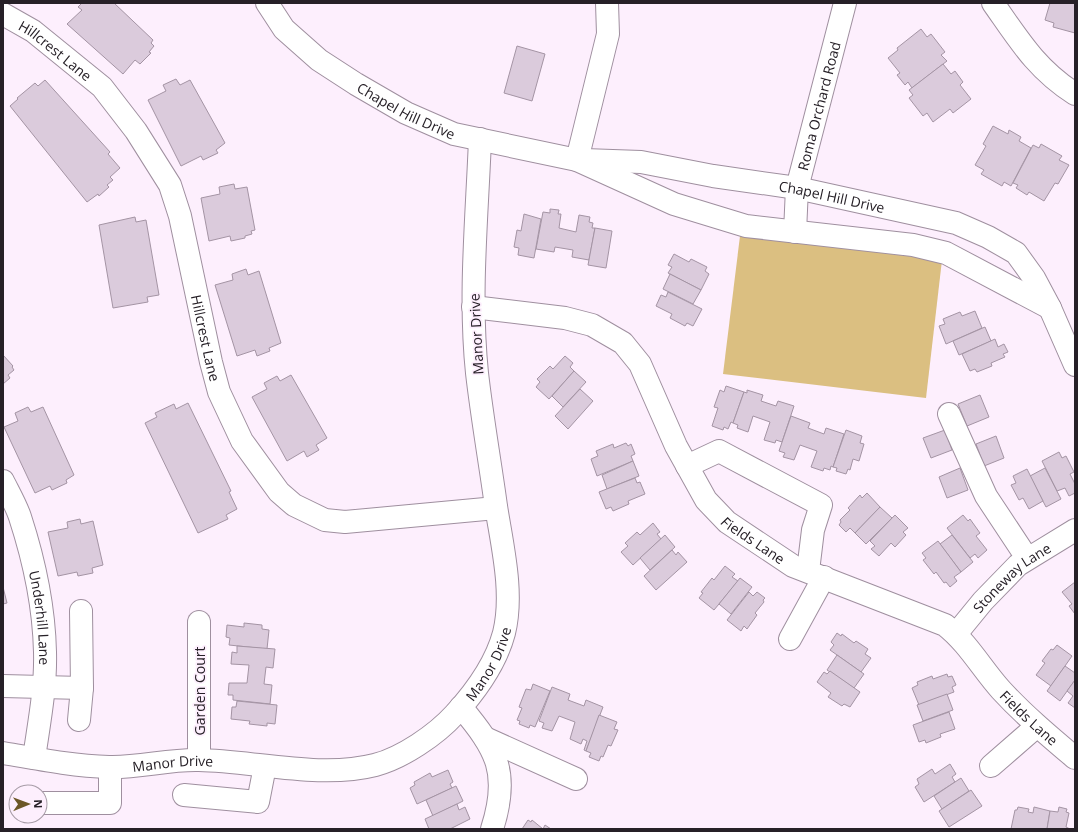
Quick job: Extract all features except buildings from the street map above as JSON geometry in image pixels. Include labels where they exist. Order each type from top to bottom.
[{"type":"street","name":"Chapel Hill Drive","points":[[267,3],[284,29],[319,60],[356,84],[420,119],[454,134],[577,160],[641,162],[713,176],[797,188],[956,223],[988,237],[1016,253],[1034,278],[1050,308],[1075,366]]},
{"type":"street","points":[[577,160],[608,34],[606,3]]},
{"type":"street","name":"Roma Orchard Road","points":[[795,232],[797,188],[845,3]]},
{"type":"street","points":[[993,3],[1032,58],[1059,84],[1075,94]]},
{"type":"street","name":"Hillcrest Lane","points":[[3,14],[33,31],[102,87],[136,131],[170,185],[180,216],[211,362],[219,392],[242,441],[279,492],[294,505],[307,512],[325,520],[345,522],[496,508]]},
{"type":"street","name":"Manor Drive","points":[[3,753],[110,767],[199,760],[265,766],[318,769],[356,769],[376,765],[395,758],[441,729],[461,707],[480,681],[494,657],[504,632],[507,597],[505,558],[496,508],[477,372],[473,307],[480,139]]},
{"type":"street","name":"Chapel Hill Drive","points":[[577,160],[674,204],[746,226],[913,245],[946,253],[1050,308]]},
{"type":"street","name":"Fields Lane","points":[[473,307],[565,318],[592,325],[623,343],[640,364],[676,446],[706,500],[727,522],[793,566],[939,623],[956,634],[1001,689],[1037,726],[1075,758]]},
{"type":"street","points":[[949,414],[986,496],[1027,558]]},
{"type":"street","points":[[687,466],[719,451],[821,505],[813,530],[816,574],[790,639]]},
{"type":"street","name":"Underhill Lane","points":[[3,481],[19,516],[35,574],[42,612],[45,653],[44,688],[34,758]]},
{"type":"street","name":"Stoneway Lane","points":[[956,634],[983,601],[1027,558],[1075,530]]},
{"type":"street","points":[[79,720],[82,688],[81,611]]},
{"type":"street","name":"Garden Court","points":[[199,622],[199,760]]},
{"type":"street","points":[[3,686],[82,688]]},
{"type":"street","points":[[461,707],[485,738],[500,768],[501,789],[492,829]]},
{"type":"street","points":[[991,766],[1037,726]]},
{"type":"street","points":[[485,738],[576,780]]},
{"type":"street","points":[[184,795],[258,802],[265,766]]},
{"type":"street","points":[[48,803],[110,803],[110,767]]},
{"type":"shaded area","points":[[740,236],[942,260],[926,398],[723,374]]}]
